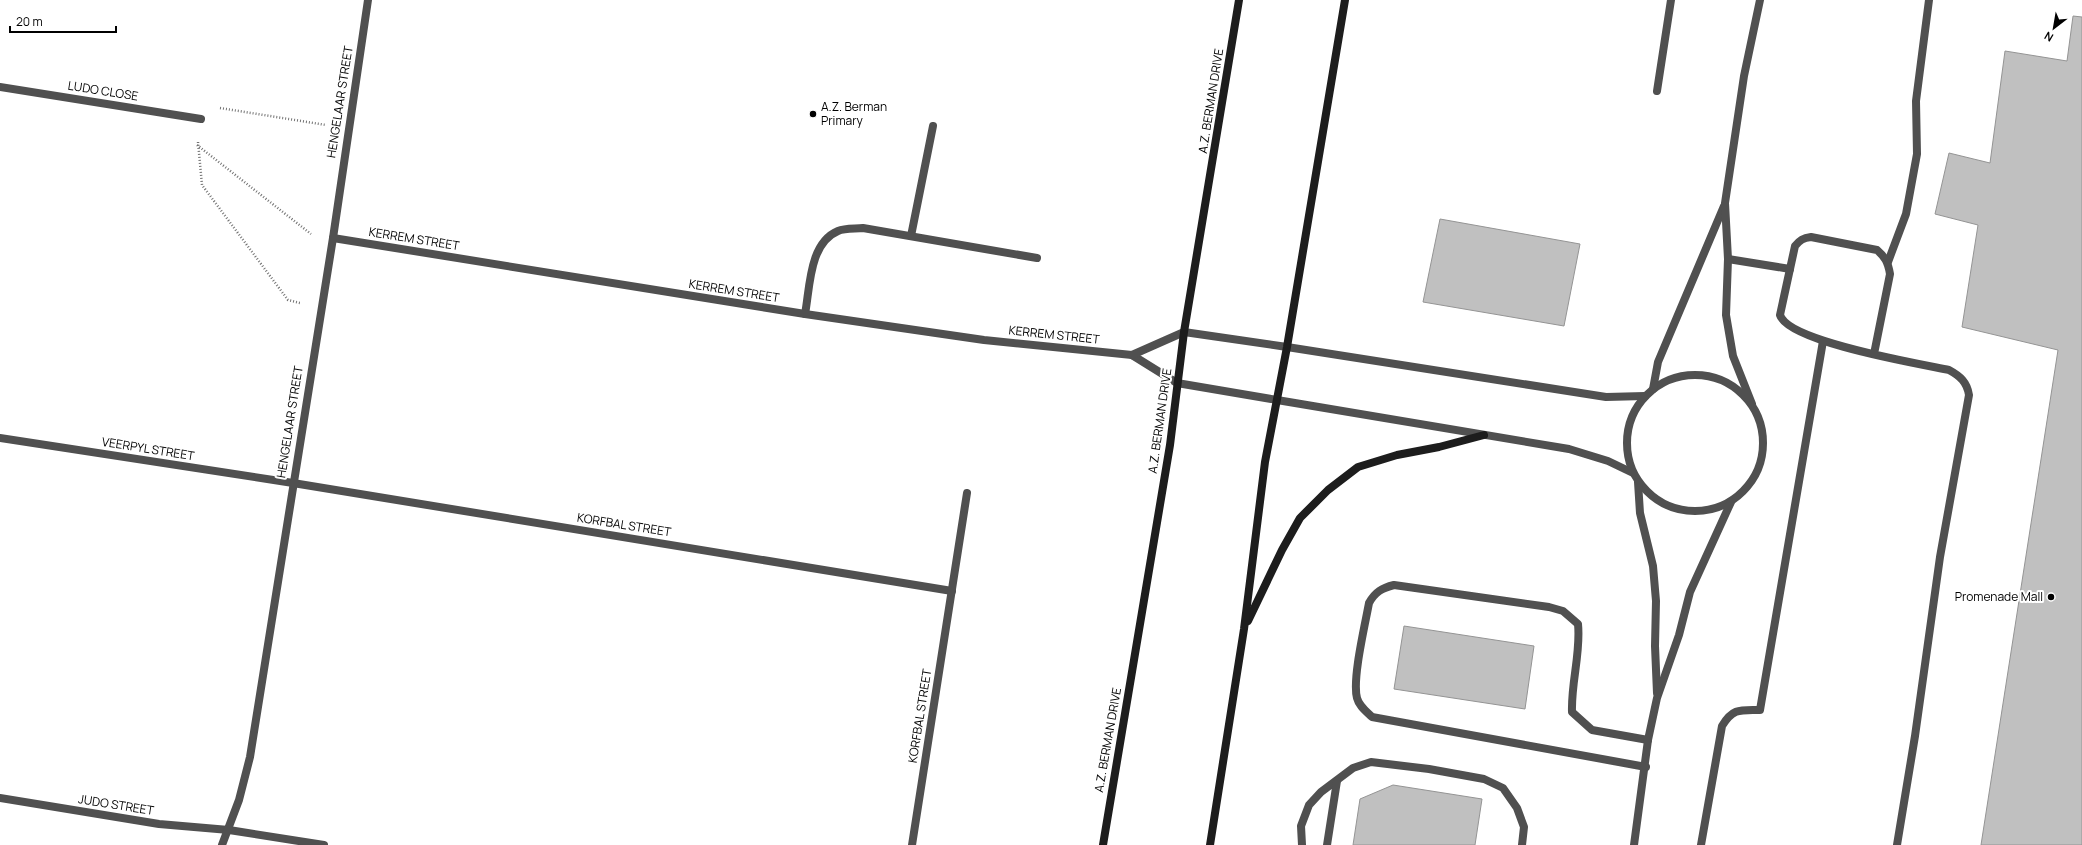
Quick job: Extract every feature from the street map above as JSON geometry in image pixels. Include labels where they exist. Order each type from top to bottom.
[{"type":"main road","name":"A.Z. BERMAN DRIVE","points":[[1103,845],[1169,453],[1184,332],[1240,0]]},
{"type":"main road","points":[[1210,845],[1244,629],[1265,462],[1287,347],[1345,0]]},
{"type":"main road","points":[[1244,629],[1282,550],[1300,518],[1328,490],[1358,467],[1397,455],[1439,447],[1484,435]]},
{"type":"street","name":"HENGELAAR STREET","points":[[222,845],[240,800],[250,756],[333,238],[368,0]]},
{"type":"street","points":[[1657,91],[1671,0]]},
{"type":"street","points":[[1756,413],[1741,394],[1721,380],[1698,375],[1674,378],[1652,389],[1633,413],[1627,432],[1627,454],[1633,473],[1638,482],[1653,497],[1671,507],[1691,512],[1712,510],[1731,502],[1746,488],[1757,472],[1762,446],[1762,432],[1756,413],[1734,356],[1726,315],[1728,260],[1726,203],[1744,76],[1760,0]]},
{"type":"street","points":[[1874,354],[1890,274],[1888,262],[1906,214],[1917,154],[1916,101],[1929,0]]},
{"type":"street","name":"LUDO CLOSE","points":[[0,87],[202,119]]},
{"type":"street","points":[[911,236],[933,126]]},
{"type":"street","points":[[1652,389],[1658,362],[1726,203]]},
{"type":"street","points":[[805,314],[814,258],[823,242],[839,231],[863,228],[1037,258]]},
{"type":"street","points":[[1888,262],[1877,250],[1812,237],[1804,238],[1795,246],[1780,316],[1782,320],[1798,332],[1823,341],[1874,354],[1949,370],[1965,382],[1969,395],[1940,557],[1915,736],[1897,845]]},
{"type":"street","name":"KERREM STREET","points":[[333,238],[805,314],[984,340],[1132,355],[1177,383],[1583,452],[1608,460],[1633,473]]},
{"type":"street","points":[[1728,260],[1790,269]]},
{"type":"street","name":"KERREM STREET","points":[[1132,355],[1184,332]]},
{"type":"street","points":[[1184,332],[1606,397],[1645,396]]},
{"type":"street","points":[[1701,845],[1722,726],[1729,715],[1740,710],[1760,710],[1823,341]]},
{"type":"street","name":"VEERPYL STREET","points":[[0,438],[293,483]]},
{"type":"street","points":[[1638,482],[1640,513],[1653,566],[1655,587],[1657,698]]},
{"type":"street","name":"KORFBAL STREET","points":[[293,483],[952,591]]},
{"type":"street","name":"KORFBAL STREET","points":[[912,845],[967,493]]},
{"type":"street","points":[[1634,845],[1646,767],[1648,740],[1657,698],[1679,635],[1690,592],[1731,502]]},
{"type":"street","points":[[1646,767],[1372,717],[1363,708],[1357,698],[1355,683],[1369,603],[1373,595],[1382,588],[1394,585],[1548,607],[1563,611],[1578,624],[1579,635],[1571,695],[1572,712],[1592,730],[1648,740]]},
{"type":"street","points":[[1302,845],[1301,826],[1310,805],[1321,792],[1353,768],[1371,762],[1429,768],[1484,779],[1503,788],[1517,808],[1524,827],[1522,845]]},
{"type":"street","points":[[1327,845],[1337,781]]},
{"type":"street","name":"JUDO STREET","points":[[0,798],[159,824],[229,830],[324,845]]},
{"type":"path","points":[[219,108],[325,125]]},
{"type":"path","points":[[309,234],[197,145],[202,185],[288,300],[321,308]]},
{"type":"building","name":"Promenade Mall","points":[[2073,16],[2082,17],[2082,845],[1981,845],[2058,350],[1962,327],[1978,225],[1935,214],[1949,153],[1990,163],[2005,51],[2067,61]]},
{"type":"building","points":[[1440,219],[1580,244],[1564,326],[1423,302]]},
{"type":"building","points":[[1404,626],[1534,646],[1525,709],[1394,689]]},
{"type":"building","points":[[1393,785],[1482,799],[1475,845],[1353,845],[1360,799]]},
{"type":"place","name":"A.Z. Berman Primary","points":[[813,114]]},
{"type":"place","name":"Promenade Mall","points":[[2051,597]]}]
